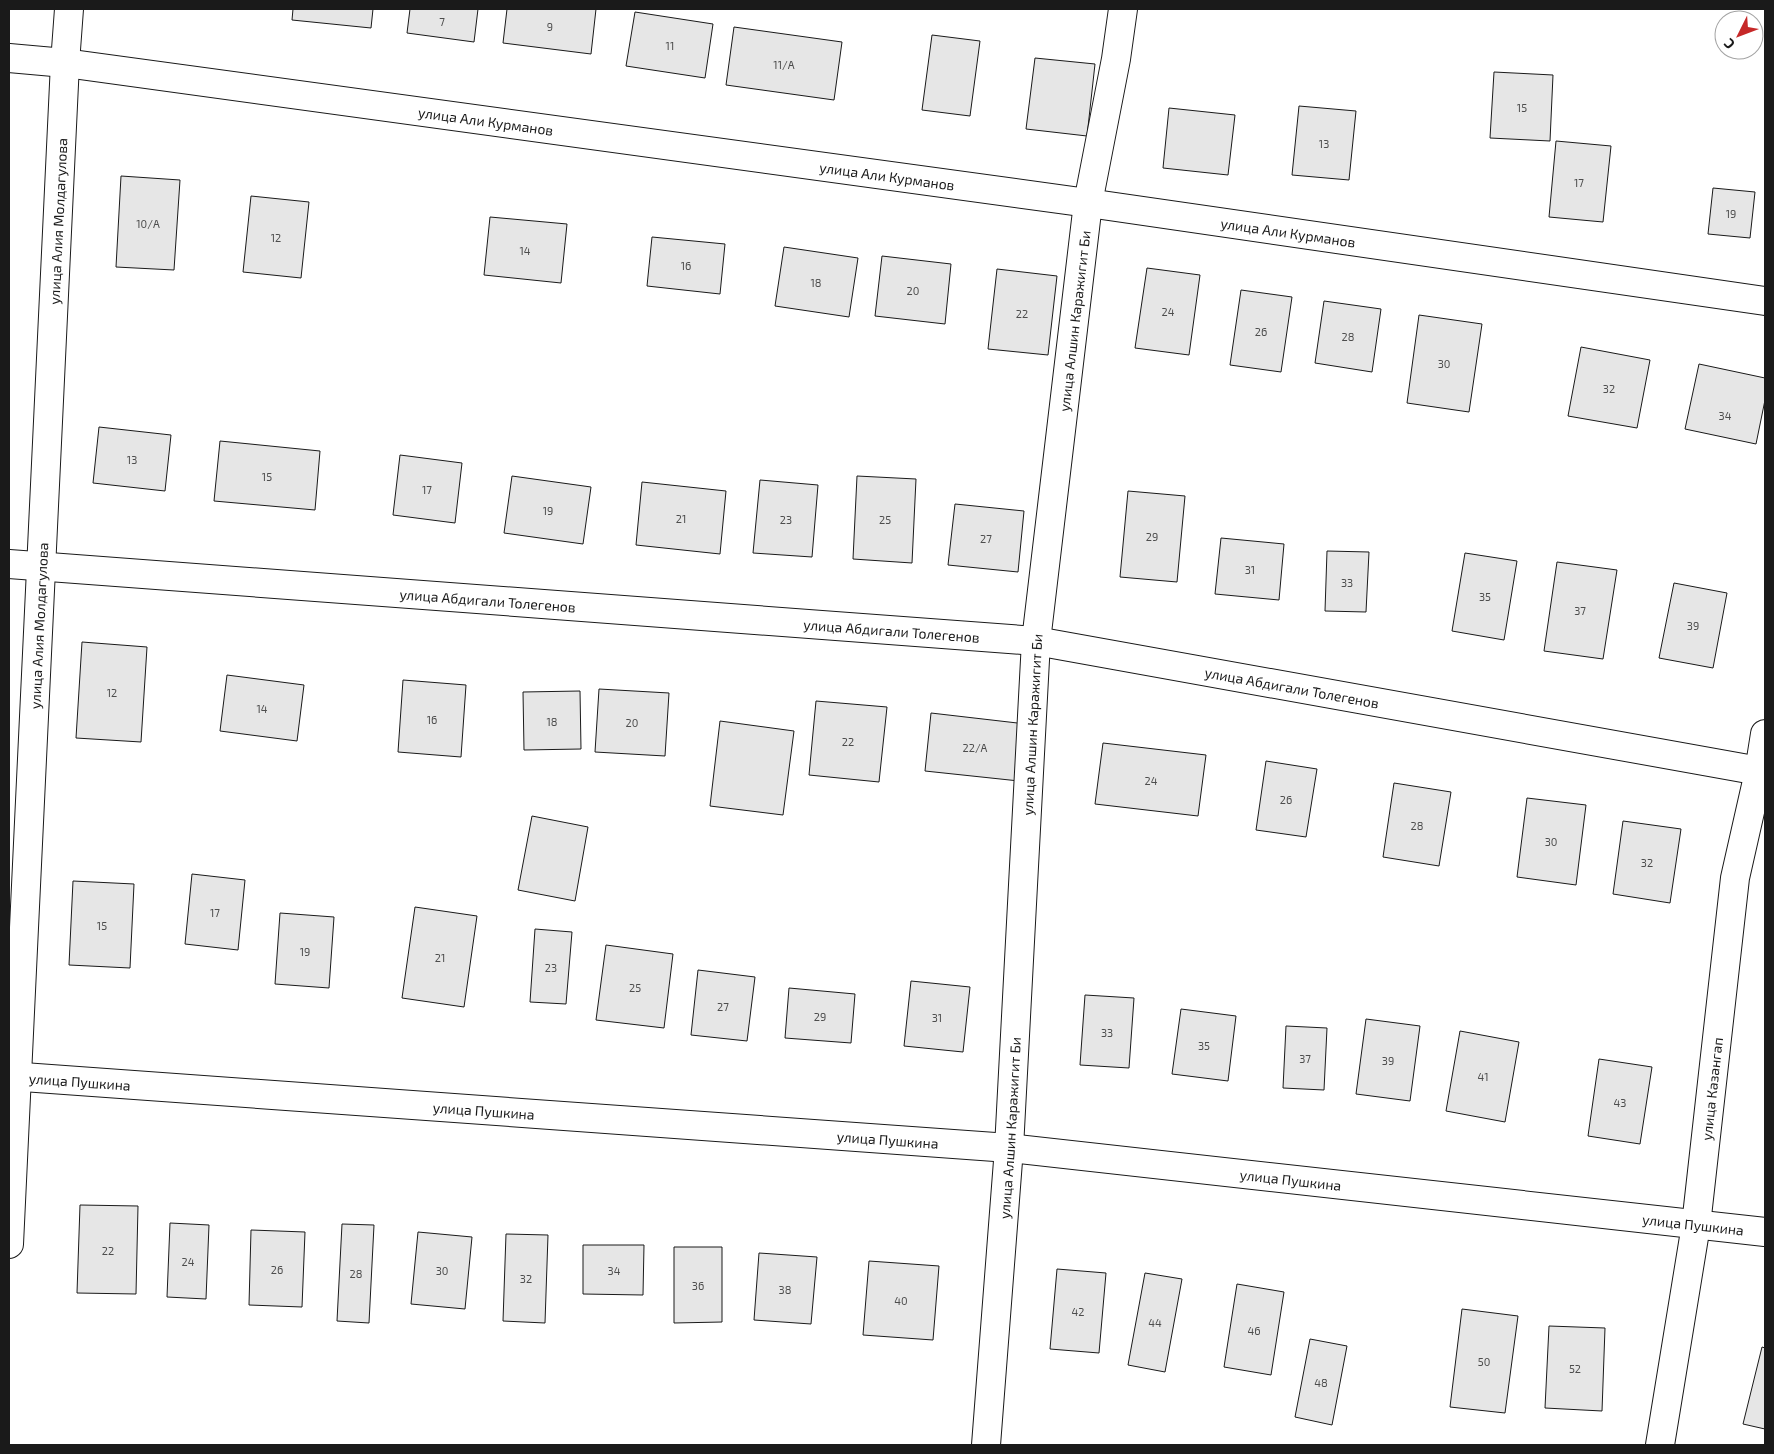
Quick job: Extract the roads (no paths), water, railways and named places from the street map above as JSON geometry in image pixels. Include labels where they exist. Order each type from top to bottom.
[{"type":"street","name":"улица Алия Молдагулова","points":[[9,1244],[13,1076],[69,9]]},
{"type":"street","name":"улица Алшин Каражигит Би","points":[[986,1445],[1010,1148],[1036,641],[1088,203],[1116,59],[1123,9]]},
{"type":"street","name":"улица Али Курманов","points":[[9,58],[65,63],[1088,203],[1765,301]]},
{"type":"street","name":"улица Абдигали Толегенов","points":[[9,564],[1036,641],[1762,772]]},
{"type":"street","name":"улица Казангап","points":[[1660,1445],[1696,1225],[1735,878],[1762,772],[1765,734]]},
{"type":"street","name":"улица Пушкина","points":[[13,1076],[1010,1148],[1765,1232]]}]
